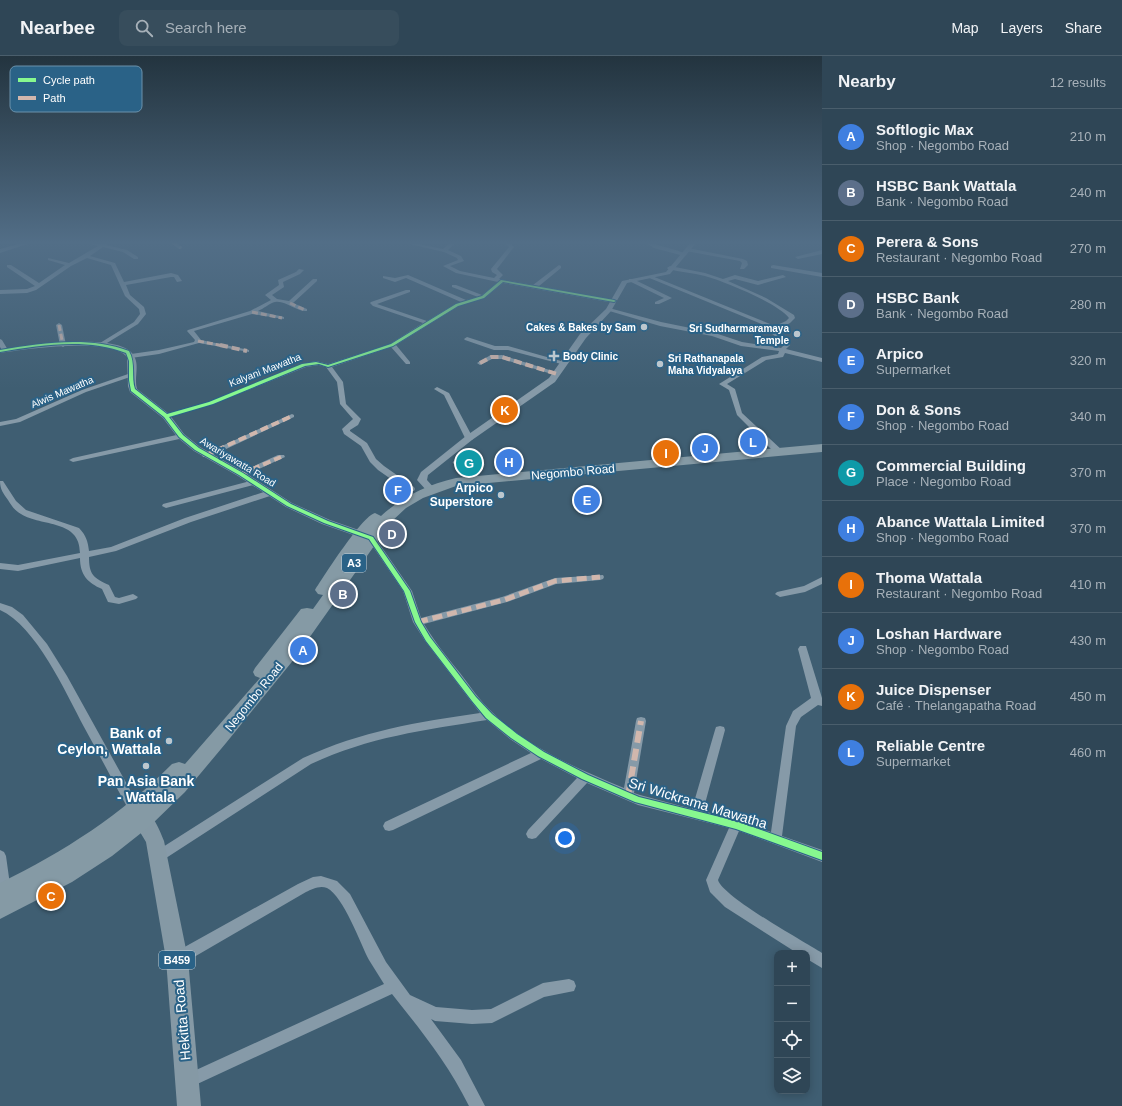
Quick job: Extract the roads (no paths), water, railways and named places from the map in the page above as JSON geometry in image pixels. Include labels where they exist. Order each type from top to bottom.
[{"type":"highway","name":"Negombo Road","points":[[778,450],[822,442]]},
{"type":"highway","name":"Negombo Road","points":[[2,900],[72,871],[105,849],[139,815],[196,765],[289,654],[327,603],[366,536],[394,511],[411,499],[422,487],[482,479],[588,471],[778,450],[822,448]]},
{"type":"main road","name":"Hekitta Road","points":[[139,815],[155,841],[159,856],[177,959],[189,1106]]},
{"type":"street","points":[[0,292],[27,291]]},
{"type":"street","points":[[102,344],[136,323],[143,314],[142,308],[128,296],[126,291]]},
{"type":"street","points":[[274,291],[268,295],[275,300],[290,302],[290,304],[305,310]]},
{"type":"street","points":[[290,302],[302,291]]},
{"type":"street","points":[[408,291],[373,303],[374,305],[428,323]]},
{"type":"street","points":[[440,291],[465,302]]},
{"type":"street","points":[[467,291],[483,297]]},
{"type":"street","name":"Kalyani Mawatha","points":[[166,416],[205,405],[304,365],[321,362],[328,366],[392,345],[465,302],[483,297],[489,291]]},
{"type":"street","points":[[561,291],[614,301]]},
{"type":"street","points":[[328,366],[340,382],[343,404],[357,419],[356,423],[346,428],[346,432],[364,445],[373,460],[381,468],[422,487],[422,478],[424,474],[469,438],[534,394],[557,374],[583,336],[609,310],[618,291]]},
{"type":"street","points":[[654,291],[669,298],[657,303]]},
{"type":"street","points":[[684,291],[775,328]]},
{"type":"street","points":[[745,291],[792,316],[788,322],[772,330],[785,341],[787,345],[782,350],[781,356],[764,358],[722,384],[732,389],[739,414],[778,450]]},
{"type":"street","points":[[198,342],[190,331],[193,329],[252,312],[275,300]]},
{"type":"street","points":[[609,310],[660,324],[713,334],[741,344],[782,350],[822,360]]},
{"type":"street","points":[[252,312],[282,318]]},
{"type":"street","points":[[59,325],[63,345]]},
{"type":"street","points":[[467,339],[494,348],[508,348],[565,363]]},
{"type":"street","points":[[0,341],[3,351],[27,347],[102,344],[122,349],[128,352],[130,356],[159,352],[198,342],[247,351]]},
{"type":"street","points":[[392,345],[408,363]]},
{"type":"street","name":"Awariyawatta Road","points":[[130,356],[132,365],[131,375],[133,390],[166,416],[181,436],[197,450],[241,474],[289,505],[326,522],[366,536]]},
{"type":"street","points":[[480,363],[491,357],[502,357],[557,374]]},
{"type":"street","name":"Alwis Mawatha","points":[[0,424],[18,421],[84,391],[131,375]]},
{"type":"street","points":[[437,389],[447,394],[469,438]]},
{"type":"street","points":[[206,455],[292,416]]},
{"type":"street","points":[[73,460],[181,436]]},
{"type":"street","points":[[241,474],[281,456]]},
{"type":"street","points":[[166,506],[254,482]]},
{"type":"street","points":[[0,484],[22,511],[70,528],[79,533],[83,541],[85,568],[87,573],[95,583],[106,587],[111,600],[119,601],[133,597]]},
{"type":"street","points":[[0,566],[18,568],[113,549],[188,520],[270,493]]},
{"type":"street","name":"Sri Wickrama Mawatha","points":[[366,536],[407,590],[418,622],[428,638],[469,693],[489,716],[514,736],[540,754],[585,777],[628,796],[665,808],[736,825],[822,856]]},
{"type":"street","points":[[418,622],[504,600],[555,581],[600,577]]},
{"type":"street","points":[[780,594],[793,592],[816,584],[822,580]]},
{"type":"street","points":[[0,606],[9,609],[20,617],[45,649],[61,674],[139,815]]},
{"type":"street","points":[[776,839],[791,726],[797,714],[819,701],[803,649]]},
{"type":"street","points":[[159,856],[307,761],[330,749],[383,732],[489,716]]},
{"type":"street","points":[[628,796],[641,721]]},
{"type":"street","points":[[696,815],[720,730]]},
{"type":"street","points":[[389,826],[540,754]]},
{"type":"street","points":[[532,834],[585,777]]},
{"type":"street","points":[[736,825],[712,880],[714,888],[730,903],[822,961]]},
{"type":"street","points":[[0,856],[2,900]]},
{"type":"street","points":[[177,959],[302,888],[315,882],[324,881],[332,884],[344,897],[375,956],[394,986],[441,1043],[463,1078],[477,1106]]},
{"type":"street","points":[[187,1081],[394,986]]},
{"type":"street","points":[[407,1000],[435,1014],[472,1017],[492,1016],[543,990],[569,986]]},
{"type":"place","name":"Cakes & Bakes by Sam","points":[[644,327]]},
{"type":"place","name":"Sri Sudharmaramaya Temple","points":[[797,334]]},
{"type":"place","name":"Body Clinic","points":[[554,356]]},
{"type":"place","name":"Sri Rathanapala Maha Vidyalaya","points":[[660,364]]},
{"type":"place","name":"Juice Dispenser","points":[[505,410]]},
{"type":"place","name":"Reliable Centre","points":[[753,442]]},
{"type":"place","name":"Loshan Hardware","points":[[705,448]]},
{"type":"place","name":"Thoma Wattala","points":[[666,453]]},
{"type":"place","name":"Abance Wattala Limited","points":[[509,462]]},
{"type":"place","name":"Commercial Building","points":[[469,463]]},
{"type":"place","name":"Don & Sons","points":[[398,490]]},
{"type":"place","name":"Arpico Superstore","points":[[501,495]]},
{"type":"place","name":"Arpico","points":[[587,500]]},
{"type":"place","name":"HSBC Bank","points":[[392,534]]},
{"type":"place","name":"HSBC Bank Wattala","points":[[343,594]]},
{"type":"place","name":"Softlogic Max","points":[[303,650]]},
{"type":"place","name":"Bank of Ceylon, Wattala","points":[[169,741]]},
{"type":"place","name":"Pan Asia Bank - Wattala","points":[[146,766]]},
{"type":"place","name":"Perera & Sons","points":[[51,896]]}]
